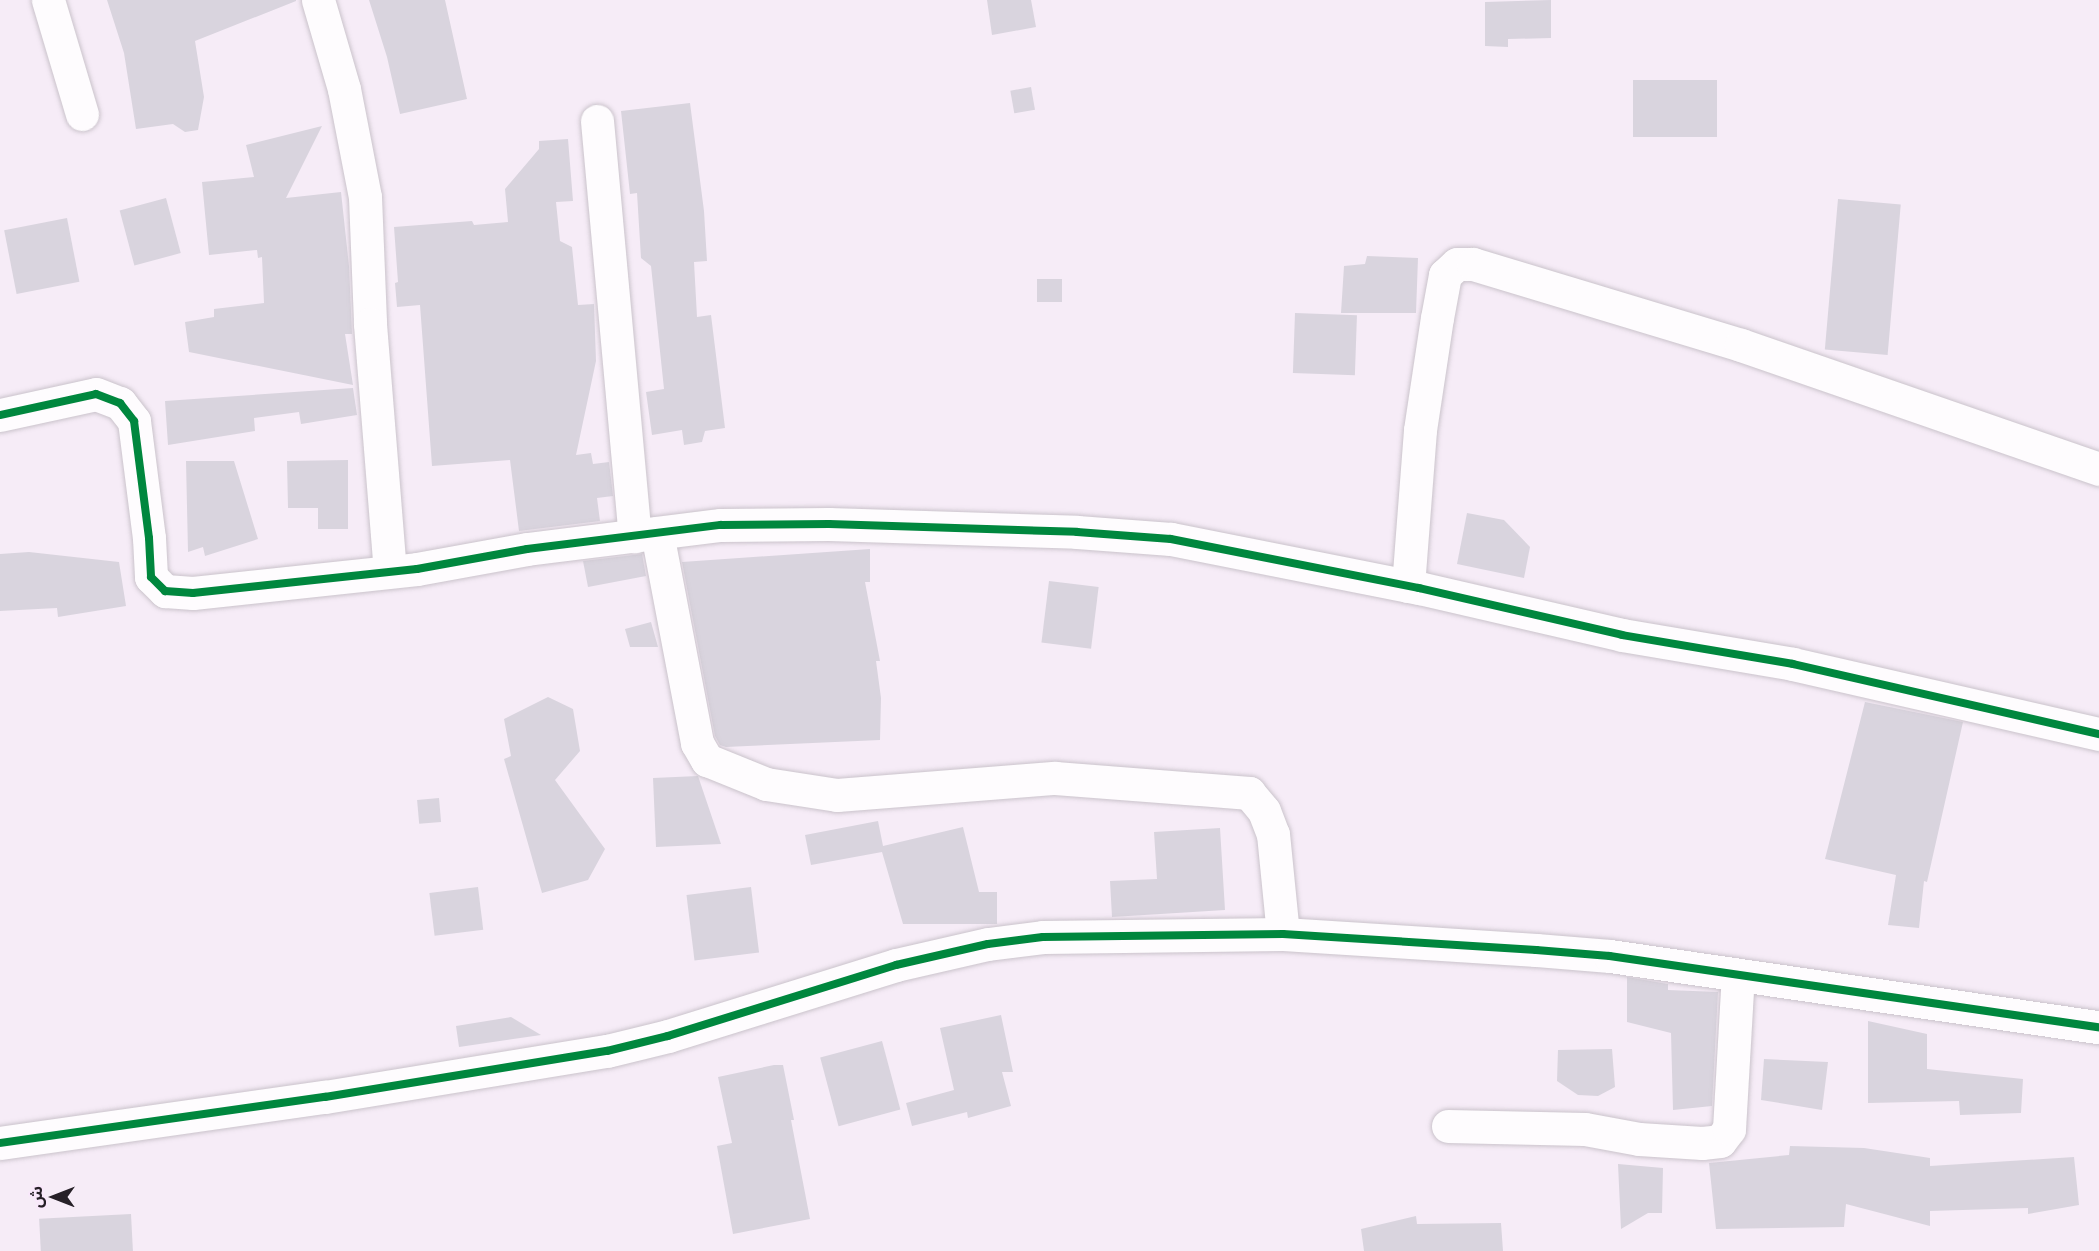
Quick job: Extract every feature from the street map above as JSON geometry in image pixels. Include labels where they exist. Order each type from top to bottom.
[{"type":"street","points":[[48,0],[82,114]]},
{"type":"street","points":[[318,0],[345,89],[365,197],[370,324],[390,572]]},
{"type":"street","points":[[597,121],[646,534],[697,743],[707,760],[766,784],[837,795],[1055,778],[1249,793],[1264,810],[1273,834],[1283,934]]},
{"type":"street","points":[[1408,586],[1420,430],[1437,318],[1445,275],[1457,264],[1473,264],[1741,345],[2099,470]]},
{"type":"street","points":[[0,415],[96,394],[120,403],[134,421],[149,537],[151,577],[165,591],[193,593],[390,572],[527,549],[722,525],[829,524],[1089,533],[1171,539],[1408,586],[1622,635],[1793,664],[2099,734]]},
{"type":"street","points":[[0,1143],[313,1099],[608,1051],[668,1036],[896,965],[988,944],[1042,937],[1283,934],[1589,954],[2099,1027]]},
{"type":"street","points":[[1448,1126],[1585,1129],[1639,1139],[1702,1143],[1720,1141],[1729,1129],[1737,975]]},
{"type":"building","points":[[107,0],[296,1],[195,41],[204,97],[198,130],[185,132],[173,124],[136,129],[124,53]]},
{"type":"building","points":[[369,0],[445,0],[467,99],[400,114],[387,57]]},
{"type":"building","points":[[987,0],[1031,0],[1036,27],[992,35]]},
{"type":"building","points":[[1551,0],[1551,38],[1508,39],[1508,47],[1485,46],[1485,2]]},
{"type":"building","points":[[1633,80],[1717,80],[1717,137],[1633,137]]},
{"type":"building","points":[[1031,87],[1035,110],[1014,113],[1010,91]]},
{"type":"building","points":[[690,103],[704,211],[707,261],[694,262],[697,317],[711,315],[725,428],[705,431],[702,442],[684,445],[682,430],[652,435],[646,392],[664,389],[651,266],[641,258],[637,193],[630,194],[621,111]]},
{"type":"building","points":[[322,126],[286,198],[341,192],[349,266],[352,334],[345,334],[353,385],[189,352],[185,322],[214,317],[214,309],[264,303],[262,257],[258,258],[257,250],[209,255],[202,182],[254,177],[246,145]]},
{"type":"building","points":[[568,139],[573,201],[556,202],[560,241],[572,247],[578,305],[594,304],[596,361],[576,455],[591,453],[593,464],[609,462],[613,496],[597,498],[600,521],[519,531],[510,460],[432,466],[420,305],[397,307],[395,283],[398,282],[394,227],[472,221],[474,225],[508,222],[505,189],[539,149],[539,141]]},
{"type":"building","points":[[166,198],[181,253],[134,265],[120,210]]},
{"type":"building","points":[[1838,199],[1901,204],[1888,355],[1825,349]]},
{"type":"building","points":[[67,218],[79,282],[17,294],[4,230]]},
{"type":"building","points":[[1367,256],[1418,258],[1416,313],[1341,313],[1344,266],[1365,264]]},
{"type":"building","points":[[1037,279],[1062,279],[1062,302],[1037,302]]},
{"type":"building","points":[[1295,313],[1357,315],[1355,375],[1293,373]]},
{"type":"building","points":[[353,388],[357,415],[301,424],[299,412],[254,418],[255,431],[168,445],[165,401]]},
{"type":"building","points":[[348,460],[348,529],[318,529],[318,508],[288,508],[287,461]]},
{"type":"building","points":[[186,461],[234,461],[258,539],[205,556],[203,547],[188,552]]},
{"type":"building","points":[[1467,513],[1504,520],[1530,547],[1524,578],[1457,564]]},
{"type":"building","points":[[870,549],[870,582],[865,582],[880,661],[876,661],[881,698],[880,740],[726,747],[720,745],[715,736],[682,562]]},
{"type":"building","points":[[29,552],[119,562],[126,606],[58,617],[57,608],[0,611],[0,554]]},
{"type":"building","points":[[642,554],[646,576],[588,587],[583,561]]},
{"type":"building","points":[[1049,581],[1099,587],[1091,649],[1041,643]]},
{"type":"building","points":[[651,622],[658,647],[630,647],[625,629]]},
{"type":"building","points":[[548,697],[573,709],[580,751],[555,780],[605,849],[588,880],[542,893],[504,759],[511,756],[504,719]]},
{"type":"building","points":[[1865,702],[1963,722],[1927,882],[1924,881],[1919,928],[1888,925],[1896,875],[1825,859]]},
{"type":"building","points":[[698,776],[721,844],[656,847],[653,778]]},
{"type":"building","points":[[439,798],[441,822],[419,824],[417,800]]},
{"type":"building","points":[[878,821],[883,846],[963,827],[979,892],[997,892],[997,924],[903,924],[882,852],[811,865],[805,835]]},
{"type":"building","points":[[1220,828],[1225,910],[1112,917],[1110,881],[1157,879],[1154,832]]},
{"type":"building","points":[[478,887],[483,930],[435,936],[429,893]]},
{"type":"building","points":[[751,887],[759,953],[695,960],[686,895]]},
{"type":"building","points":[[1627,977],[1668,984],[1668,990],[1718,992],[1712,1106],[1673,1110],[1671,1033],[1627,1022]]},
{"type":"building","points":[[1001,1015],[1013,1072],[1002,1072],[1011,1106],[968,1118],[967,1112],[912,1126],[906,1103],[954,1090],[940,1028]]},
{"type":"building","points":[[511,1017],[541,1035],[459,1047],[456,1026]]},
{"type":"building","points":[[1868,1021],[1927,1034],[1927,1069],[2023,1079],[2021,1113],[1960,1115],[1959,1101],[1868,1103]]},
{"type":"building","points":[[882,1041],[900,1110],[839,1126],[820,1058]]},
{"type":"building","points":[[1612,1049],[1615,1087],[1598,1096],[1578,1095],[1557,1081],[1558,1050]]},
{"type":"building","points":[[1764,1059],[1828,1062],[1822,1110],[1761,1100]]},
{"type":"building","points":[[783,1065],[810,1219],[733,1234],[717,1146],[732,1143],[718,1077]]},
{"type":"building","points":[[1790,1146],[1864,1148],[1930,1158],[1930,1166],[2074,1157],[2079,1205],[2028,1214],[2028,1208],[1930,1211],[1930,1226],[1846,1204],[1844,1227],[1716,1229],[1709,1163],[1789,1155]]},
{"type":"building","points":[[1618,1164],[1663,1168],[1662,1213],[1648,1213],[1621,1229]]},
{"type":"building","points":[[131,1214],[133,1251],[41,1251],[39,1219]]},
{"type":"building","points":[[1416,1216],[1417,1224],[1501,1223],[1503,1251],[1364,1251],[1361,1229]]},
{"type":"cycle path","points":[[0,415],[96,394],[120,403],[134,421],[149,538],[151,577],[165,591],[193,593],[417,569],[527,549],[721,525],[829,524],[1077,532],[1171,539],[1419,588],[1622,635],[1793,664],[2099,734]]},
{"type":"cycle path","points":[[0,1143],[325,1097],[607,1051],[668,1036],[896,965],[988,944],[1043,937],[1283,934],[1610,956],[2099,1027]]}]
